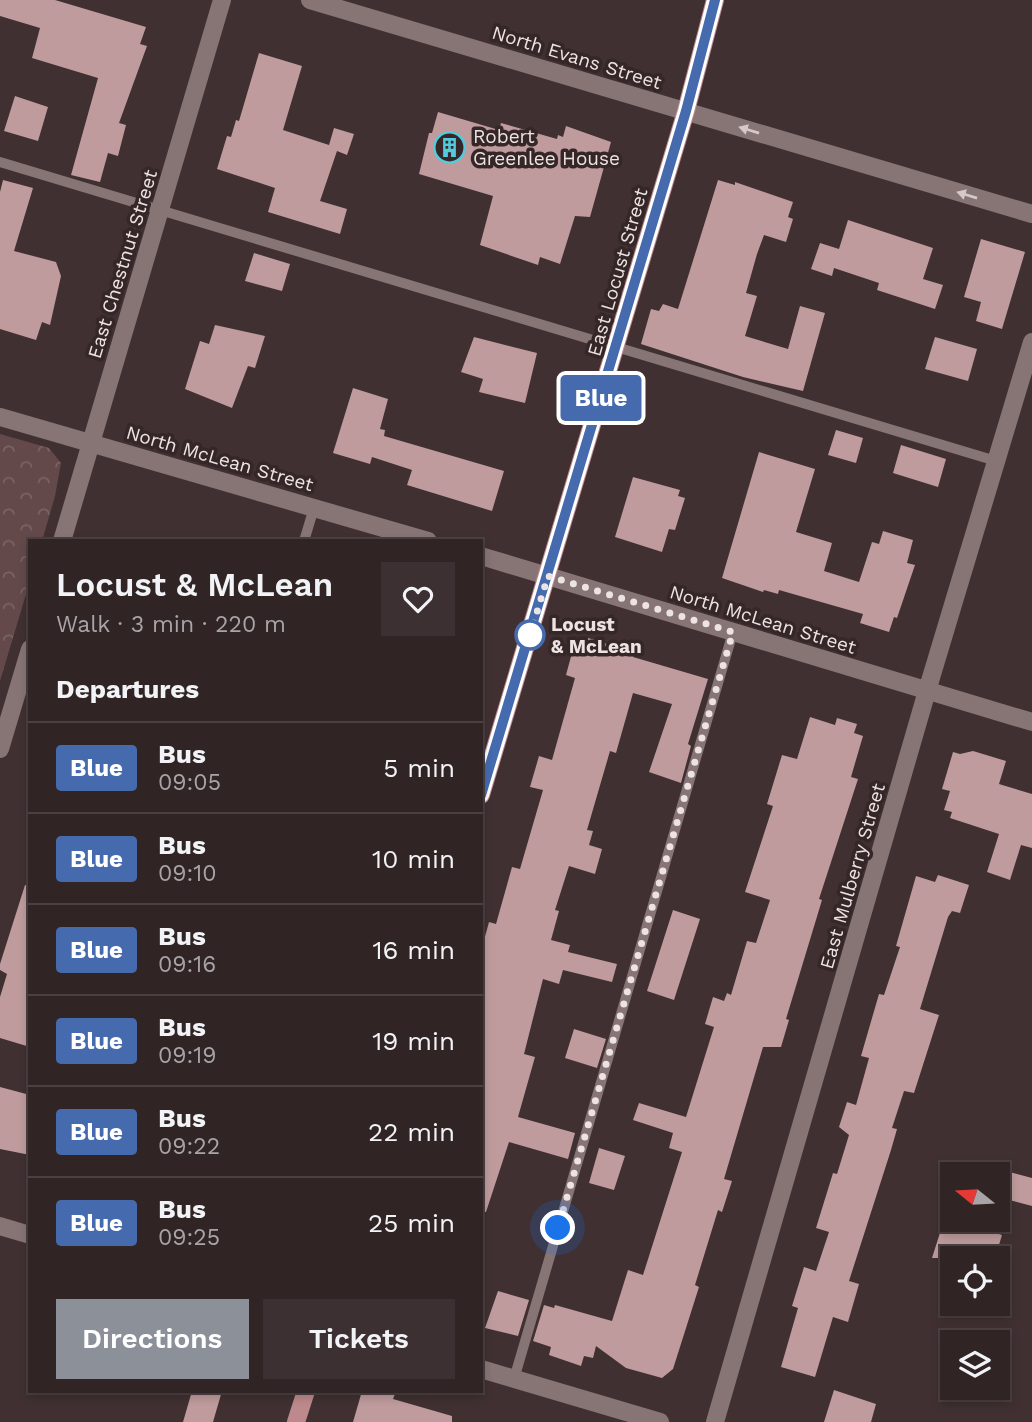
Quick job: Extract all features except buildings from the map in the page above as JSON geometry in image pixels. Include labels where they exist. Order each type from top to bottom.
[{"type":"main road","name":"East Locust Street","points":[[483,788],[686,111],[715,0]]},
{"type":"main road","points":[[296,1422],[305,1393]]},
{"type":"street","name":"East Chestnut Street","points":[[63,539],[222,0]]},
{"type":"street","name":"North Evans Street","points":[[310,0],[1032,214]]},
{"type":"street","name":"East Mulberry Street","points":[[715,1422],[927,691],[1032,342]]},
{"type":"street","name":"North McLean Street","points":[[0,416],[421,539]]},
{"type":"street","name":"North McLean Street","points":[[483,557],[1032,722]]},
{"type":"street","points":[[0,749],[28,656]]},
{"type":"street","points":[[0,1226],[28,1233]]},
{"type":"street","points":[[483,1370],[660,1422]]},
{"type":"lane","points":[[0,162],[996,461]]},
{"type":"lane","points":[[305,539],[314,508]]},
{"type":"lane","points":[[514,1379],[733,632]]},
{"type":"green space","points":[[0,434],[49,448],[61,463],[43,539],[28,539],[28,588],[0,681]]},
{"type":"bus line","name":"Blue","points":[[483,789],[686,111],[715,0]]},
{"type":"place","name":"Robert Greenlee House","points":[[450,147]]},
{"type":"place","name":"Locust & McLean","points":[[530,635]]},
{"type":"route","points":[[530,635],[548,576],[733,632],[558,1228]]}]
